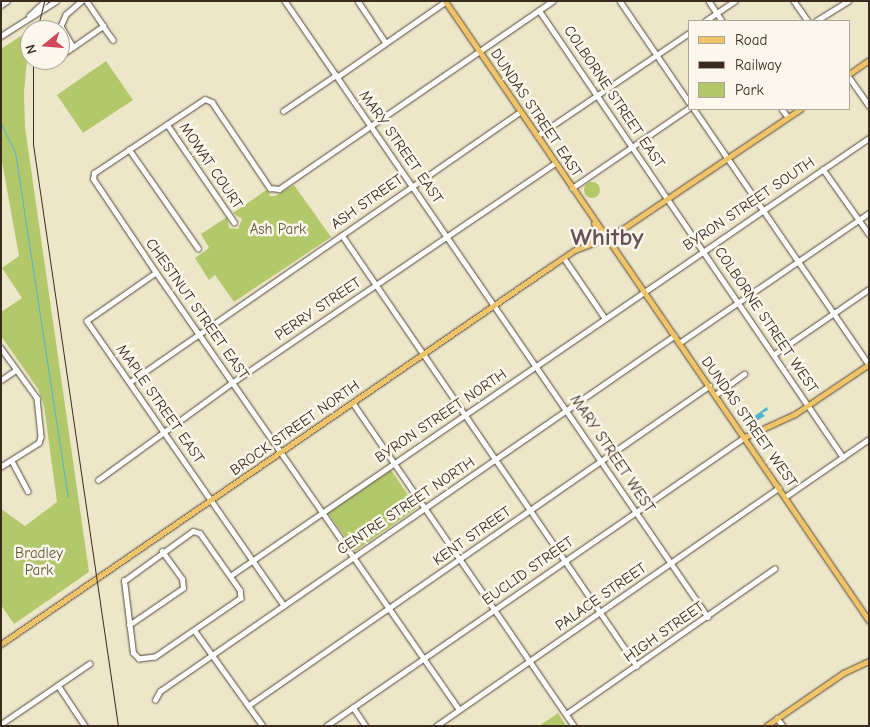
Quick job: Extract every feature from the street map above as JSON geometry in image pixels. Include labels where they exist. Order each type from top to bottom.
[{"type":"main road","name":"DUNDAS STREET EAST","points":[[445,2],[607,238]]},
{"type":"main road","points":[[850,74],[869,60]]},
{"type":"main road","name":"BROCK STREET NORTH","points":[[1,644],[564,258],[607,238],[798,110]]},
{"type":"main road","points":[[591,244],[596,234],[592,217]]},
{"type":"main road","name":"DUNDAS STREET WEST","points":[[607,238],[785,496],[869,622]]},
{"type":"main road","points":[[744,437],[808,405],[869,364]]},
{"type":"main road","points":[[766,726],[843,673],[869,661]]},
{"type":"street","points":[[1,6],[7,1]]},
{"type":"street","points":[[29,16],[45,1]]},
{"type":"street","points":[[1,36],[29,16],[56,1]]},
{"type":"street","points":[[73,47],[61,26],[66,15],[82,1]]},
{"type":"street","points":[[86,1],[113,40]]},
{"type":"street","name":"MARY STREET EAST","points":[[285,1],[494,306]]},
{"type":"street","points":[[358,1],[386,43]]},
{"type":"street","points":[[198,248],[129,149],[201,100],[212,102],[273,190],[371,126],[553,1]]},
{"type":"street","points":[[709,1],[721,20]]},
{"type":"street","points":[[706,20],[735,1]]},
{"type":"street","points":[[794,1],[807,20]]},
{"type":"street","points":[[818,20],[848,1]]},
{"type":"street","points":[[283,111],[445,2]]},
{"type":"street","points":[[621,2],[688,101]]},
{"type":"street","name":"COLBORNE STREET EAST","points":[[540,10],[668,198]]},
{"type":"street","points":[[70,49],[103,26]]},
{"type":"street","points":[[537,136],[658,56],[688,34]]},
{"type":"street","points":[[850,77],[869,106]]},
{"type":"street","points":[[572,188],[688,109]]},
{"type":"street","points":[[695,110],[869,364]]},
{"type":"street","points":[[783,110],[788,117]]},
{"type":"street","name":"ASH STREET","points":[[130,382],[198,333],[520,112]]},
{"type":"street","name":"MOWAT COURT","points":[[167,124],[234,222]]},
{"type":"street","name":"BYRON STREET SOUTH","points":[[643,292],[869,138]]},
{"type":"street","name":"CHESTNUT STREET EAST","points":[[129,149],[94,173],[93,179],[459,710]]},
{"type":"street","name":"PERRY STREET","points":[[98,480],[233,382],[555,162]]},
{"type":"street","points":[[823,169],[869,234]]},
{"type":"street","name":"COLBORNE STREET WEST","points":[[668,198],[843,456]]},
{"type":"street","points":[[679,343],[869,213]]},
{"type":"street","points":[[342,235],[637,666]]},
{"type":"street","points":[[564,258],[605,318]]},
{"type":"street","name":"MAPLE STREET EAST","points":[[156,273],[87,321],[284,606]]},
{"type":"street","points":[[773,355],[869,289]]},
{"type":"street","name":"BYRON STREET NORTH","points":[[230,576],[643,292]]},
{"type":"street","name":"MARY STREET WEST","points":[[494,306],[708,617]]},
{"type":"street","name":"CENTRE STREET NORTH","points":[[155,700],[160,691],[674,336]]},
{"type":"street","points":[[1,348],[38,403],[40,439],[12,461],[1,467]]},
{"type":"street","points":[[1,380],[16,370]]},
{"type":"street","points":[[715,395],[744,374]]},
{"type":"street","name":"KENT STREET","points":[[249,705],[709,386]]},
{"type":"street","points":[[353,403],[574,726]]},
{"type":"street","name":"EUCLID STREET","points":[[326,726],[744,437]]},
{"type":"street","points":[[785,496],[869,440]]},
{"type":"street","points":[[12,461],[28,491]]},
{"type":"street","name":"PALACE STREET","points":[[436,726],[779,488]]},
{"type":"street","points":[[196,531],[240,590],[241,598],[196,631],[155,657],[139,660],[133,653],[124,581],[162,551],[196,531]]},
{"type":"street","points":[[129,625],[183,588],[182,579],[162,551]]},
{"type":"street","name":"HIGH STREET","points":[[566,714],[708,617],[774,569]]},
{"type":"street","points":[[196,631],[263,726]]},
{"type":"street","points":[[1,724],[89,664]]},
{"type":"street","points":[[58,685],[86,726]]},
{"type":"street","points":[[353,706],[366,726]]},
{"type":"street","points":[[777,718],[783,726]]},
{"type":"green space","name":"Bradley Park","points":[[20,37],[20,70],[26,70],[24,92],[25,127],[89,572],[14,624],[1,605],[1,509],[25,526],[57,502],[44,406],[38,389],[1,336],[1,312],[22,298],[2,268],[19,256],[1,156],[1,49]]},
{"type":"green space","points":[[106,61],[133,100],[83,133],[57,95]]},
{"type":"green space","points":[[592,182],[598,184],[600,190],[598,196],[592,198],[586,196],[584,190],[586,184]]},
{"type":"green space","name":"Ash Park","points":[[294,185],[331,237],[234,302],[215,275],[209,280],[195,258],[209,248],[201,234],[227,217],[229,228],[238,229],[242,219],[233,213],[268,189],[270,196],[275,196]]},
{"type":"green space","points":[[391,470],[417,508],[355,551],[328,513]]},
{"type":"green space","points":[[558,713],[566,726],[539,726]]},
{"type":"water","points":[[767,407],[768,410],[762,413],[765,416],[751,424],[749,420]]},
{"type":"waterway","points":[[1,124],[15,152],[68,497]]},
{"type":"railway","points":[[39,20],[44,1]]},
{"type":"railway","points":[[33,70],[33,144],[118,726]]},
{"type":"district","name":"Whitby","points":[[607,237]]}]
